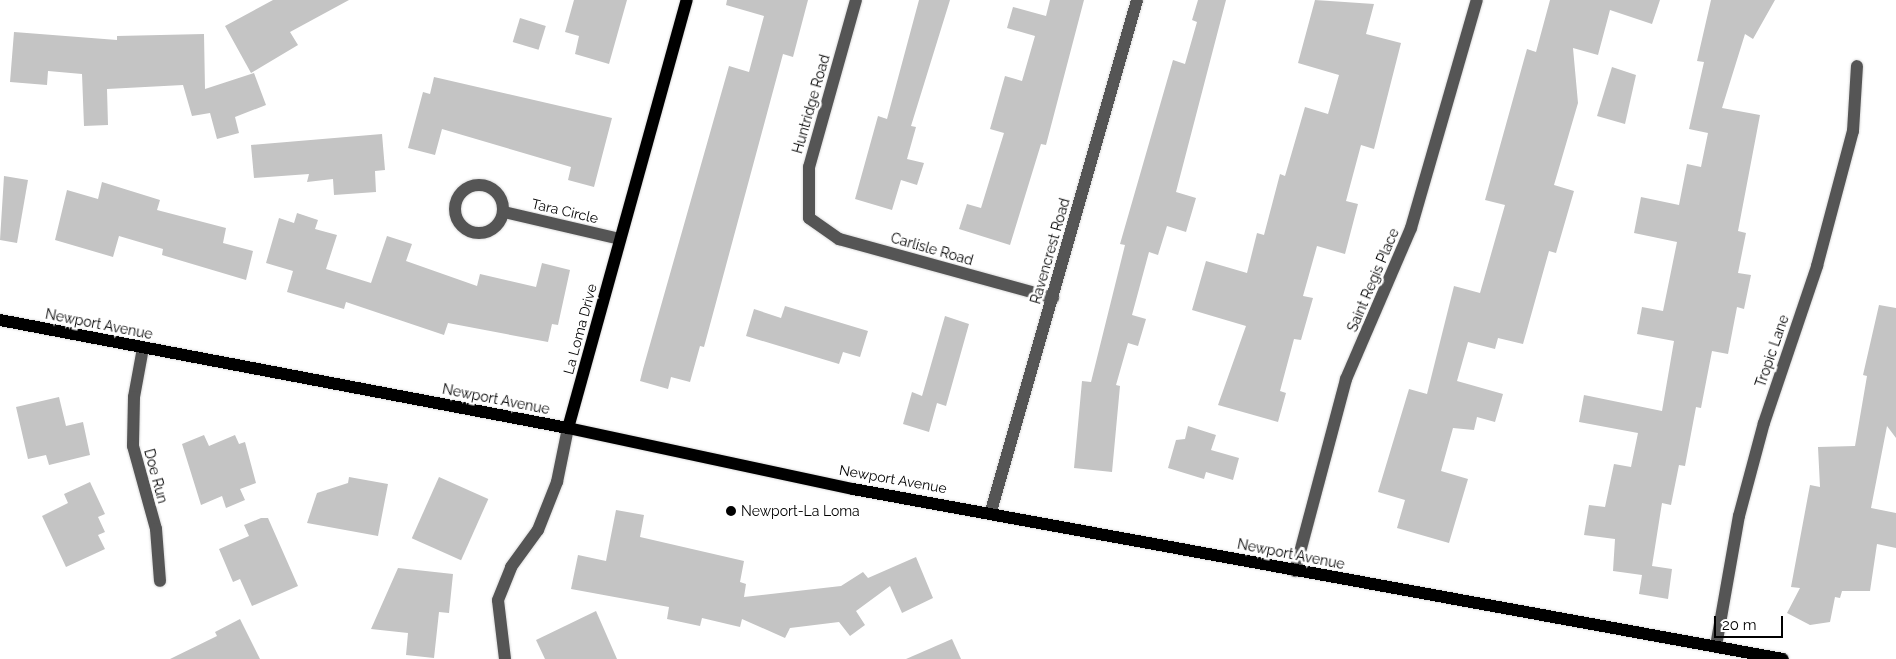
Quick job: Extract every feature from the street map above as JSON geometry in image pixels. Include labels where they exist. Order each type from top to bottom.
[{"type":"main road","name":"La Loma Drive","points":[[568,428],[687,0]]},
{"type":"main road","name":"Newport Avenue","points":[[0,320],[568,428],[853,489],[992,511],[1295,571],[1783,659]]},
{"type":"street","name":"Huntridge Road","points":[[809,218],[809,167],[856,0]]},
{"type":"street","name":"Ravencrest Road","points":[[992,511],[1137,0]]},
{"type":"street","name":"Saint Regis Place","points":[[1295,571],[1346,379],[1411,228],[1478,0]]},
{"type":"street","name":"Tropic Lane","points":[[1716,646],[1739,516],[1764,423],[1817,266],[1853,131],[1857,66]]},
{"type":"street","name":"Tara Circle","points":[[504,212],[620,240]]},
{"type":"street","name":"Carlisle Road","points":[[809,218],[839,239],[1053,298]]},
{"type":"street","name":"Doe Run","points":[[143,348],[134,397],[133,446],[156,529],[160,581]]},
{"type":"street","name":"La Loma Drive","points":[[505,659],[498,600],[511,567],[538,530],[556,482],[568,428]]},
{"type":"building","points":[[273,0],[349,0],[290,32],[298,45],[251,73],[225,26]]},
{"type":"building","points":[[574,0],[627,0],[609,64],[575,54],[579,36],[565,32]]},
{"type":"building","points":[[727,0],[808,0],[793,57],[783,54],[704,347],[700,346],[690,382],[671,377],[668,389],[640,381],[643,369],[729,66],[749,72],[764,16],[726,5]]},
{"type":"building","points":[[919,0],[950,0],[911,126],[916,127],[907,159],[924,163],[917,185],[901,180],[892,210],[855,199],[878,116],[887,119]]},
{"type":"building","points":[[1050,0],[1084,0],[1046,145],[1041,144],[1010,245],[959,229],[967,204],[981,208],[1004,133],[990,129],[1005,76],[1022,81],[1035,36],[1007,28],[1013,7],[1046,16]]},
{"type":"building","points":[[1198,0],[1226,0],[1176,192],[1196,198],[1186,232],[1167,226],[1158,255],[1149,252],[1132,315],[1146,319],[1138,346],[1128,343],[1116,385],[1120,386],[1112,472],[1074,468],[1082,381],[1091,382],[1125,245],[1120,244],[1173,60],[1185,64],[1197,22],[1192,20]]},
{"type":"building","points":[[1315,0],[1374,4],[1366,34],[1401,43],[1374,149],[1361,145],[1346,201],[1358,204],[1345,254],[1317,246],[1303,296],[1313,298],[1301,340],[1294,339],[1280,391],[1286,393],[1278,422],[1218,405],[1246,326],[1192,310],[1206,261],[1247,273],[1257,233],[1264,235],[1280,174],[1285,176],[1305,107],[1328,114],[1339,75],[1298,63]]},
{"type":"building","points":[[1550,0],[1660,0],[1652,24],[1610,10],[1598,55],[1573,48],[1578,103],[1554,185],[1574,191],[1556,253],[1549,251],[1523,344],[1498,338],[1495,349],[1468,342],[1457,381],[1503,394],[1495,422],[1477,417],[1474,430],[1453,428],[1441,471],[1468,479],[1449,543],[1397,528],[1405,500],[1378,492],[1409,389],[1427,394],[1454,286],[1480,293],[1505,205],[1485,200],[1527,49],[1536,52]]},
{"type":"building","points":[[1711,0],[1775,0],[1753,39],[1745,34],[1722,108],[1760,115],[1738,231],[1746,233],[1738,273],[1751,275],[1744,309],[1737,307],[1728,354],[1712,351],[1701,408],[1696,407],[1685,466],[1679,465],[1671,505],[1662,503],[1652,566],[1672,569],[1668,599],[1639,594],[1642,575],[1613,571],[1615,539],[1584,535],[1589,505],[1605,507],[1614,464],[1631,467],[1638,433],[1579,422],[1584,395],[1662,411],[1674,341],[1637,334],[1642,307],[1663,311],[1677,242],[1634,233],[1641,197],[1679,205],[1687,164],[1701,167],[1708,133],[1689,129],[1704,62],[1697,61]]},
{"type":"building","points":[[520,18],[546,26],[539,50],[513,42]]},
{"type":"building","points":[[14,32],[117,40],[117,36],[204,34],[205,89],[254,73],[266,105],[235,117],[239,133],[217,139],[210,113],[192,116],[183,85],[107,89],[108,125],[84,126],[82,74],[48,71],[47,85],[10,82]]},
{"type":"building","points":[[1612,67],[1636,75],[1625,124],[1597,116]]},
{"type":"building","points":[[434,77],[612,118],[594,187],[568,180],[571,167],[442,129],[435,155],[408,148],[423,92],[430,94]]},
{"type":"building","points":[[382,134],[385,170],[375,171],[376,192],[334,195],[333,179],[307,182],[309,174],[254,178],[251,145]]},
{"type":"building","points":[[4,176],[28,180],[17,243],[0,240]]},
{"type":"building","points":[[102,182],[160,200],[157,210],[226,228],[223,243],[253,251],[246,280],[162,255],[163,249],[119,236],[113,257],[55,240],[67,190],[98,199]]},
{"type":"building","points":[[297,213],[318,220],[315,229],[337,235],[326,269],[371,283],[387,236],[412,244],[406,261],[477,286],[480,274],[536,287],[542,263],[570,270],[558,325],[552,324],[548,342],[448,323],[444,335],[346,302],[344,309],[287,292],[293,271],[266,263],[279,218],[294,223]]},
{"type":"building","points":[[1879,305],[1896,308],[1896,438],[1887,426],[1871,508],[1896,513],[1896,548],[1877,544],[1870,591],[1842,591],[1840,598],[1835,597],[1830,622],[1810,625],[1787,613],[1800,588],[1791,587],[1810,485],[1820,487],[1818,447],[1855,446],[1867,376],[1863,375]]},
{"type":"building","points":[[785,306],[868,331],[860,357],[843,352],[839,364],[746,336],[754,309],[781,318]]},
{"type":"building","points":[[945,316],[969,324],[946,406],[937,403],[929,432],[903,424],[912,392],[922,396]]},
{"type":"building","points":[[59,397],[66,426],[83,422],[90,455],[49,465],[46,455],[28,459],[16,407]]},
{"type":"building","points":[[1188,426],[1216,435],[1211,450],[1239,458],[1233,480],[1206,472],[1204,479],[1168,468],[1176,440],[1185,439]]},
{"type":"building","points":[[204,435],[209,446],[235,435],[239,444],[245,442],[256,483],[240,489],[245,500],[226,508],[222,496],[201,505],[182,444]]},
{"type":"building","points":[[349,477],[388,484],[378,536],[307,523],[317,493],[348,483]]},
{"type":"building","points":[[439,477],[488,499],[461,560],[412,538]]},
{"type":"building","points":[[90,482],[105,514],[98,517],[105,532],[98,535],[105,549],[66,567],[42,516],[68,503],[64,494]]},
{"type":"building","points":[[616,510],[644,515],[640,537],[744,561],[740,582],[746,584],[744,597],[841,586],[863,572],[868,578],[916,557],[933,598],[902,613],[890,586],[856,611],[865,625],[850,636],[839,622],[790,628],[785,638],[742,619],[740,627],[702,618],[700,626],[667,619],[669,607],[571,589],[578,555],[606,561]]},
{"type":"building","points":[[261,518],[268,518],[298,586],[252,606],[240,579],[233,582],[219,549],[249,536],[244,525]]},
{"type":"building","points":[[398,568],[453,574],[449,613],[439,612],[434,658],[406,655],[408,633],[371,629]]},
{"type":"building","points":[[596,611],[617,659],[545,659],[536,640]]},
{"type":"building","points":[[240,619],[260,659],[170,659],[217,636],[215,632]]},
{"type":"building","points":[[952,639],[961,659],[906,659]]},
{"type":"place","name":"Newport-La Loma","points":[[731,511]]}]
